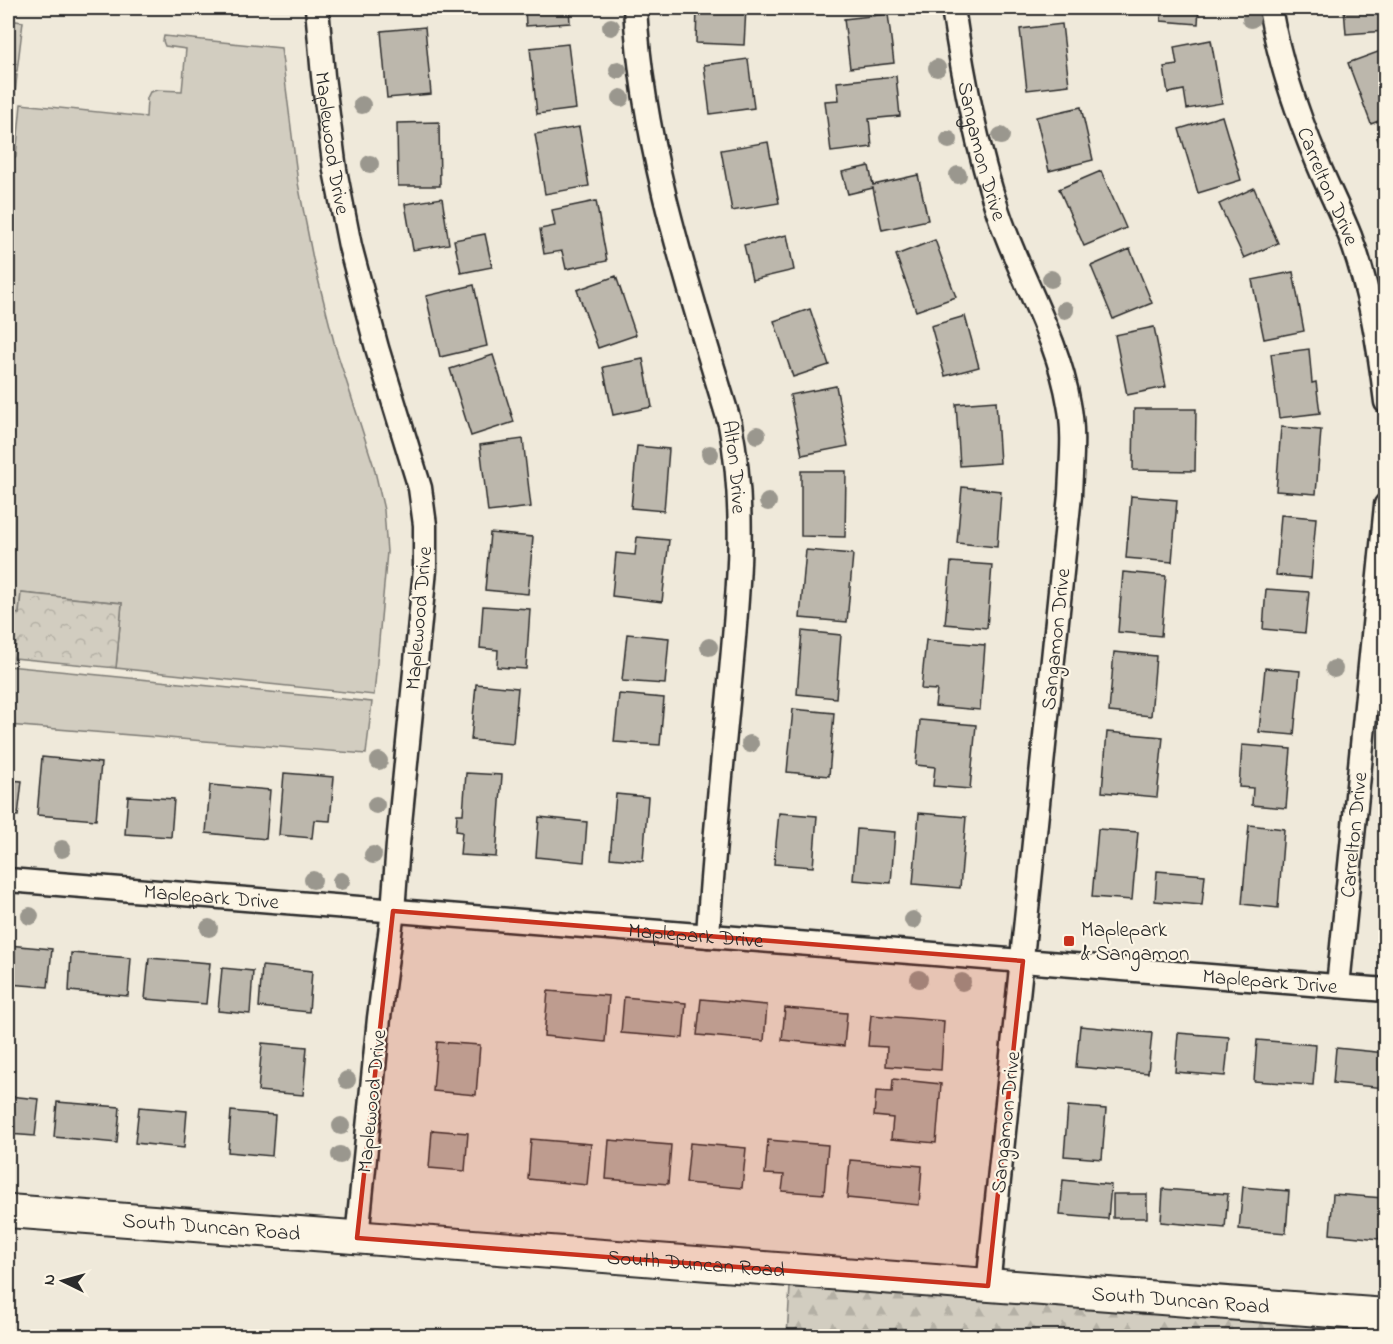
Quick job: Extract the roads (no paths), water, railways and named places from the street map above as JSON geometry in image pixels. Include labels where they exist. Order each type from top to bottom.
[{"type":"main road","name":"South Duncan Road","points":[[8,1211],[1386,1315]]},
{"type":"street","name":"Maplewood Drive","points":[[317,8],[335,170],[348,235],[377,348],[420,488],[425,525],[425,570],[393,911],[379,1018],[357,1238]]},
{"type":"street","name":"Alton Drive","points":[[635,8],[642,84],[656,160],[674,237],[730,424],[736,455],[741,517],[740,584],[708,936]]},
{"type":"street","name":"Sangamon Drive","points":[[953,8],[960,60],[975,131],[998,212],[1061,371],[1070,404],[1072,439],[1070,495],[988,1286]]},
{"type":"street","name":"Carrelton Drive","points":[[1270,8],[1274,33],[1287,80],[1317,161],[1350,236],[1367,291],[1380,353],[1386,402]]},
{"type":"street","name":"Carrelton Drive","points":[[1338,986],[1386,505]]},
{"type":"street","name":"Maplepark Drive","points":[[8,880],[1386,990]]},
{"type":"place","name":"Maplepark & Sangamon","points":[[1069,941]]}]
